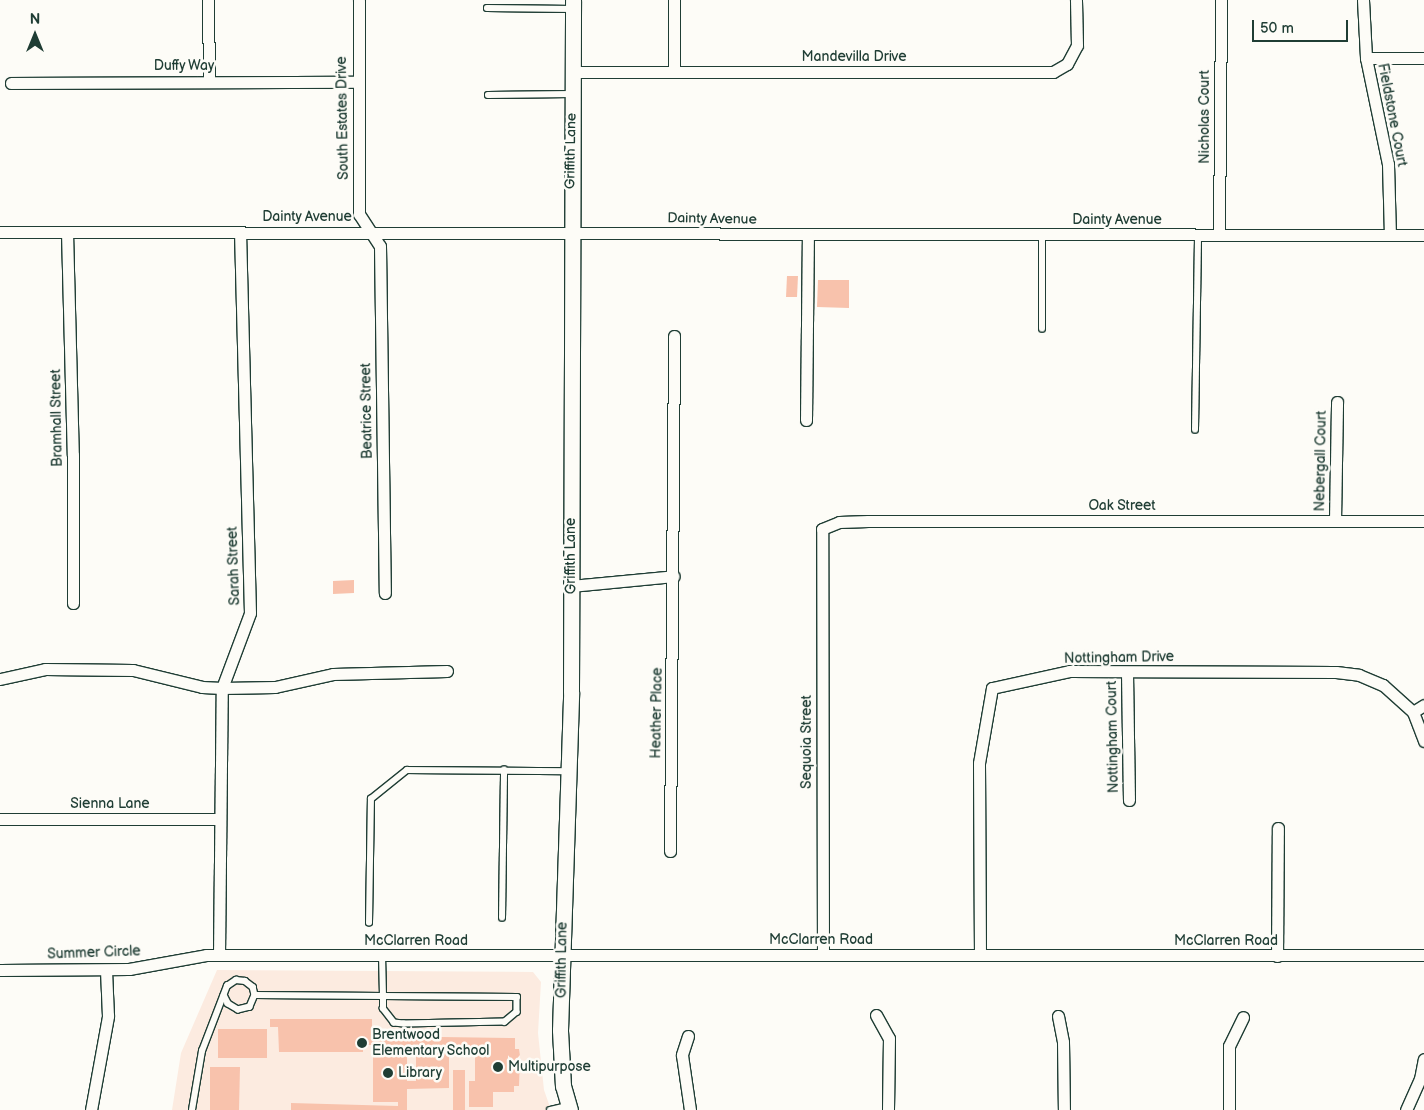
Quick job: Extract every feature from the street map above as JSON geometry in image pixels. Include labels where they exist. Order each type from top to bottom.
[{"type":"street","points":[[208,0],[209,81]]},
{"type":"street","name":"South Estates Drive","points":[[358,0],[356,82],[359,214],[370,232]]},
{"type":"street","points":[[674,0],[674,72]]},
{"type":"street","name":"Mandevilla Drive","points":[[572,72],[1053,72],[1067,64],[1077,45],[1076,0]]},
{"type":"street","name":"Nicholas Court","points":[[1219,235],[1220,0]]},
{"type":"street","name":"Fieldstone Court","points":[[1363,0],[1366,58],[1388,164],[1390,235]]},
{"type":"street","name":"Griffith Lane","points":[[569,1108],[563,1086],[562,956],[571,586],[570,232],[572,5]]},
{"type":"street","points":[[1366,58],[1424,58]]},
{"type":"street","name":"Duffy Way","points":[[11,82],[356,82]]},
{"type":"street","name":"Dainty Avenue","points":[[0,232],[1424,235]]},
{"type":"street","name":"Bramhall Street","points":[[66,232],[73,455],[73,602]]},
{"type":"street","name":"Sarah Street","points":[[219,955],[222,688],[250,612],[240,232]]},
{"type":"street","name":"Beatrice Street","points":[[370,232],[380,246],[385,593]]},
{"type":"street","points":[[806,420],[808,235]]},
{"type":"street","name":"Heather Place","points":[[670,851],[674,576],[674,336]]},
{"type":"street","name":"Nebergall Court","points":[[1335,520],[1337,402]]},
{"type":"street","name":"Oak Street","points":[[822,529],[839,522],[868,521],[1424,521]]},
{"type":"street","name":"Sequoia Street","points":[[822,529],[823,955]]},
{"type":"street","points":[[571,586],[674,576]]},
{"type":"street","points":[[0,679],[44,669],[133,670],[202,687],[222,688],[274,687],[352,673],[447,671]]},
{"type":"street","name":"Nottingham Drive","points":[[980,955],[979,762],[992,688],[1070,671],[1127,673],[1336,672],[1359,676],[1383,685],[1412,712],[1424,741]]},
{"type":"street","name":"Nottingham Court","points":[[1127,673],[1130,800]]},
{"type":"street","points":[[1412,712],[1424,706]]},
{"type":"street","name":"Sienna Lane","points":[[0,819],[220,819]]},
{"type":"street","points":[[1277,956],[1278,828]]},
{"type":"street","name":"McClarren Road","points":[[219,955],[1424,955]]},
{"type":"street","name":"Summer Circle","points":[[0,970],[106,970],[219,955]]},
{"type":"street","points":[[91,1110],[108,1016],[106,970]]},
{"type":"street","points":[[876,1014],[889,1038],[888,1110]]},
{"type":"street","points":[[1058,1016],[1063,1042],[1064,1110]]},
{"type":"street","points":[[1229,1110],[1229,1046],[1242,1017]]},
{"type":"street","points":[[688,1036],[682,1055],[690,1110]]},
{"type":"street","points":[[1406,1110],[1420,1079],[1424,1059]]},
{"type":"lane","points":[[487,8],[572,5]]},
{"type":"lane","points":[[488,95],[572,94]]},
{"type":"lane","points":[[1042,235],[1042,329]]},
{"type":"lane","points":[[1195,430],[1198,235]]},
{"type":"lane","points":[[369,922],[371,799],[406,770],[568,771]]},
{"type":"lane","points":[[502,918],[504,770]]},
{"type":"lane","points":[[255,995],[383,996],[517,997],[516,1012],[505,1022],[394,1023],[382,1009],[383,996],[382,956]]},
{"type":"lane","points":[[192,1110],[202,1051],[227,986],[240,980],[250,984],[255,995],[250,1007],[238,1010],[228,1004],[224,996]]},
{"type":"lane","points":[[550,1110],[569,1108]]},
{"type":"shaded area","name":"Brentwood Elementary School","points":[[217,970],[533,972],[541,982],[538,1033],[544,1090],[551,1110],[172,1110],[181,1053]]},
{"type":"building","points":[[787,276],[798,276],[797,297],[786,297]]},
{"type":"building","points":[[818,280],[849,280],[849,308],[817,307]]},
{"type":"building","points":[[354,580],[354,593],[333,594],[333,581]]},
{"type":"building","points":[[270,1019],[372,1019],[372,1036],[515,1038],[515,1049],[519,1049],[520,1056],[519,1086],[514,1086],[514,1092],[493,1092],[493,1107],[469,1107],[469,1081],[475,1081],[475,1050],[449,1050],[449,1088],[407,1089],[407,1110],[291,1110],[291,1103],[398,1106],[398,1102],[373,1102],[373,1045],[363,1045],[363,1052],[279,1052],[278,1027],[270,1027]],"holes":[[[407,1045],[416,1045],[416,1081],[407,1081]]]},
{"type":"building","points":[[218,1029],[267,1029],[267,1058],[218,1058]]},
{"type":"building","points":[[210,1067],[240,1067],[239,1110],[210,1110]]},
{"type":"building","points":[[453,1070],[465,1070],[465,1110],[453,1110]]},
{"type":"place","name":"Brentwood Elementary School","points":[[362,1043]]},
{"type":"place","name":"Multipurpose","points":[[498,1067]]},
{"type":"place","name":"Library","points":[[388,1073]]}]
